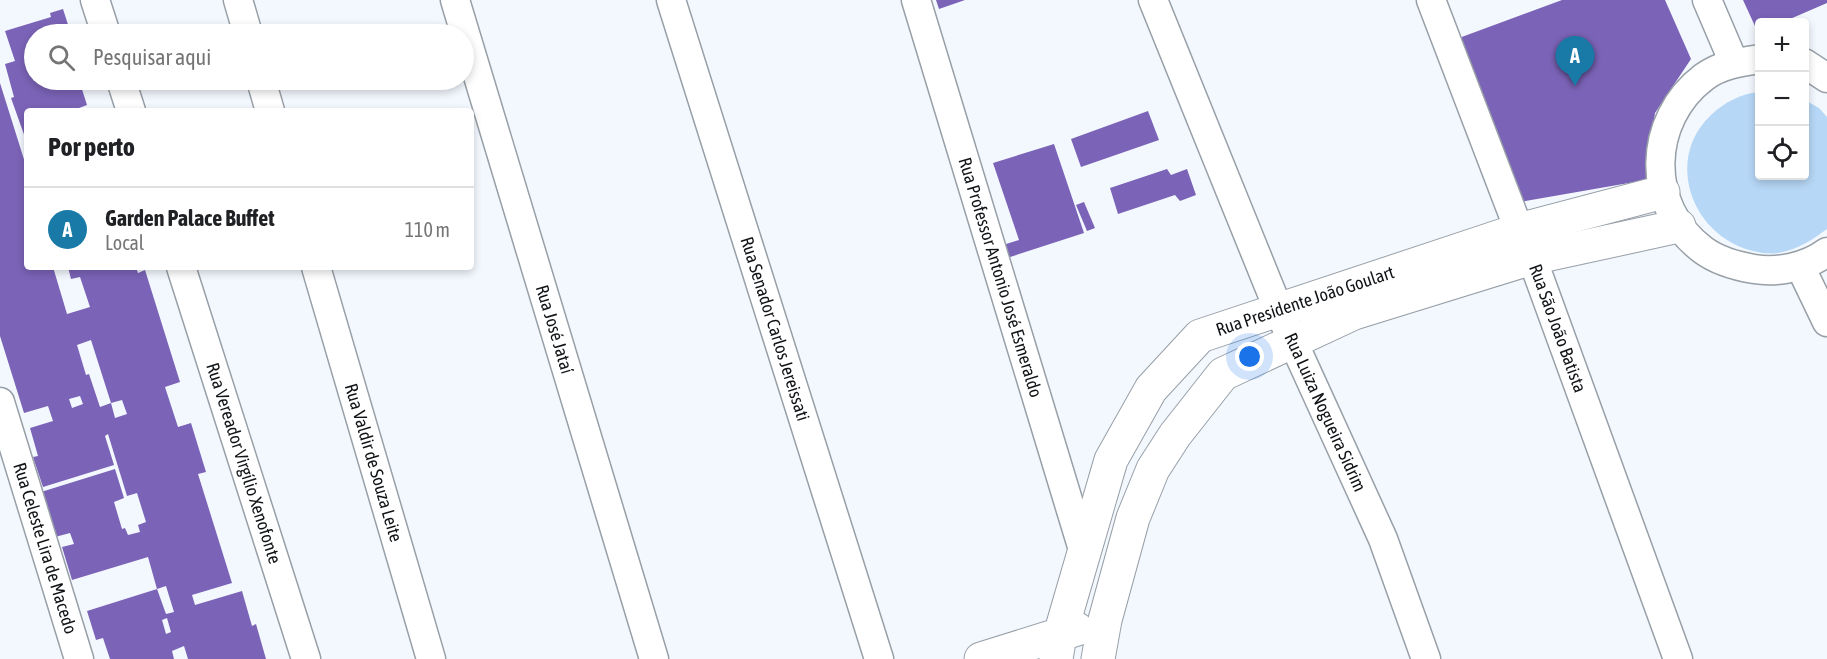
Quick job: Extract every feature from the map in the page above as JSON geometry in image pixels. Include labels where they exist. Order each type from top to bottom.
[{"type":"street","points":[[95,0],[103,24]]},
{"type":"street","points":[[238,0],[245,24]]},
{"type":"street","name":"Rua José Jataí","points":[[455,0],[462,24]]},
{"type":"street","name":"Rua Senador Carlos Jereissati","points":[[671,0],[879,659]]},
{"type":"street","name":"Rua Professor Antonio José Esmeraldo","points":[[916,0],[1084,553]]},
{"type":"street","name":"Rua Luiza Nogueira Sidrim","points":[[1153,0],[1279,311],[1383,539],[1426,659]]},
{"type":"street","name":"Rua São João Batista","points":[[1431,0],[1525,244],[1678,659]]},
{"type":"street","points":[[1707,0],[1747,61],[1705,77],[1682,99],[1666,127],[1659,159],[1663,192],[1679,226],[1703,250],[1733,266],[1767,272],[1800,266],[1827,252]]},
{"type":"street","name":"Rua José Jataí","points":[[474,63],[654,659]]},
{"type":"street","points":[[1809,66],[1827,78]]},
{"type":"street","points":[[124,90],[130,108]]},
{"type":"street","points":[[264,90],[269,108]]},
{"type":"street","name":"Rua Presidente João Goulart","points":[[1098,659],[1105,620],[1133,519],[1153,469],[1175,435],[1223,374],[1354,313],[1525,244],[1663,192]]},
{"type":"street","name":"Rua Presidente João Goulart","points":[[1058,647],[1111,460],[1150,388],[1200,336],[1279,311],[1525,244],[1679,226]]},
{"type":"street","points":[[1800,266],[1827,322]]},
{"type":"street","name":"Rua Vereador Virgílio Xenofonte","points":[[182,270],[306,659]]},
{"type":"street","name":"Rua Valdir de Souza Leite","points":[[317,270],[431,659]]},
{"type":"street","name":"Rua Celeste Lira de Macedo","points":[[0,402],[79,659]]},
{"type":"street","points":[[981,659],[1058,647],[1105,620]]},
{"type":"shaded area","points":[[1755,93],[1755,180],[1809,180],[1809,102],[1819,108],[1827,117],[1827,229],[1792,250],[1763,253],[1738,246],[1720,235],[1706,221],[1689,187],[1687,168],[1690,149],[1698,131],[1722,106]]},
{"type":"building","points":[[936,0],[965,0],[939,9]]},
{"type":"building","points":[[1562,0],[1665,0],[1691,59],[1655,113],[1646,180],[1520,202],[1459,38]]},
{"type":"building","points":[[1743,0],[1827,0],[1827,3],[1792,18],[1755,18],[1755,26]]},
{"type":"building","points":[[63,9],[68,24],[28,24],[51,17],[50,13]]},
{"type":"building","points":[[24,25],[24,90],[82,90],[87,105],[79,108],[24,108],[24,135],[11,98],[14,97],[5,64],[15,61],[5,31]]},
{"type":"building","points":[[0,83],[24,159],[24,270],[54,270],[67,314],[90,307],[80,277],[71,279],[69,270],[137,270],[138,273],[145,270],[180,382],[165,387],[178,427],[191,423],[206,472],[198,474],[232,583],[192,595],[195,605],[242,591],[252,626],[256,624],[266,659],[188,659],[184,646],[172,651],[174,659],[110,659],[103,638],[96,640],[87,611],[157,589],[148,557],[72,580],[62,547],[74,544],[70,533],[55,537],[41,492],[115,469],[124,498],[114,502],[122,529],[125,528],[128,535],[140,532],[138,525],[146,522],[137,493],[127,496],[108,434],[105,436],[114,465],[43,487],[33,457],[38,456],[30,428],[53,421],[48,406],[24,413],[0,336]],"holes":[[[91,340],[111,403],[100,407],[89,374],[86,375],[77,345]],[[80,396],[83,404],[72,408],[69,399]],[[122,400],[127,414],[115,418],[111,403]],[[166,586],[174,612],[166,614],[157,589]],[[167,618],[171,632],[166,634],[162,620]]]},
{"type":"building","points":[[1148,111],[1159,140],[1081,167],[1071,139]]},
{"type":"building","points":[[1054,144],[1084,233],[1007,258],[1003,245],[1019,240],[993,163]]},
{"type":"building","points":[[1167,169],[1171,175],[1187,169],[1196,195],[1180,201],[1175,195],[1118,214],[1110,188]]},
{"type":"building","points":[[1084,202],[1095,228],[1087,231],[1076,205]]},
{"type":"place","name":"Garden Palace Buffet","points":[[1575,86]]}]
